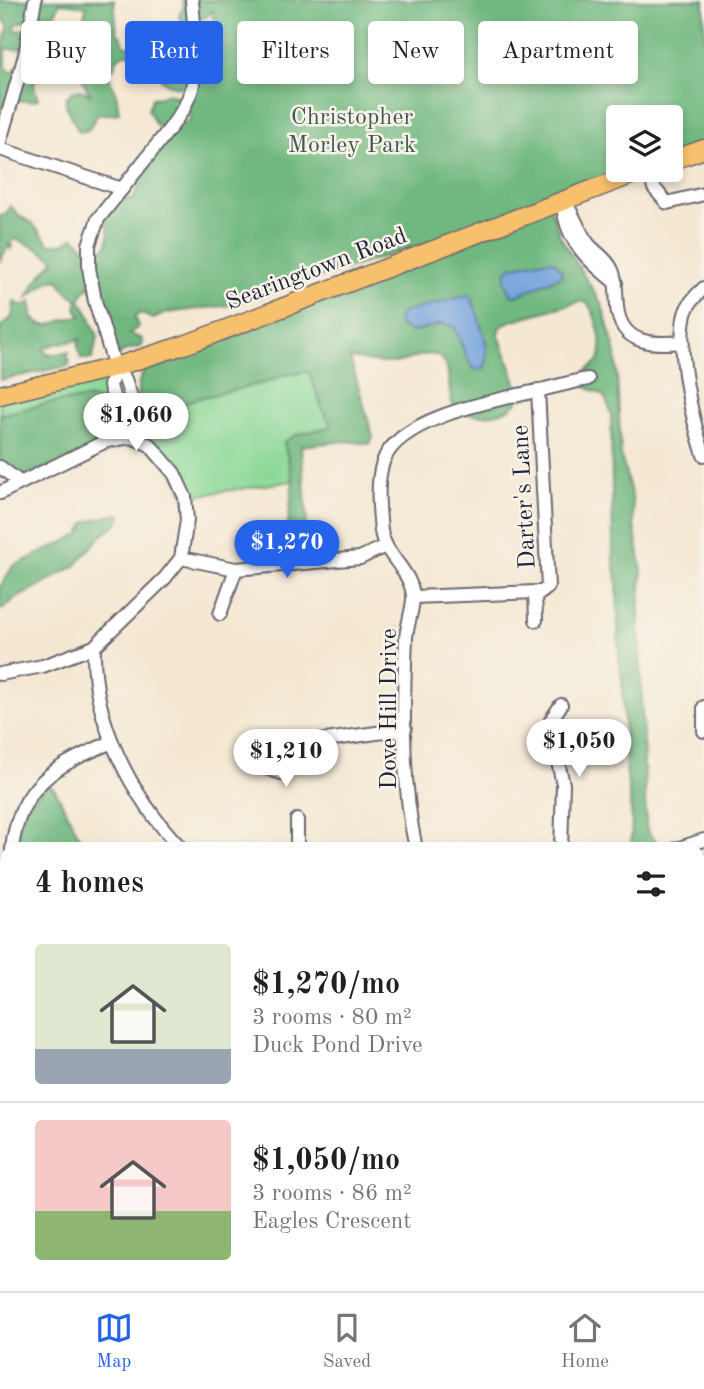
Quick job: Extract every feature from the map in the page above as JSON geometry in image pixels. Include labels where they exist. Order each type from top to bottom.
[{"type":"main road","points":[[683,156],[704,149]]},
{"type":"main road","name":"Searingtown Road","points":[[0,395],[115,367],[187,344],[613,182]]},
{"type":"street","points":[[0,141],[26,55],[35,0]]},
{"type":"street","points":[[131,437],[121,422],[110,386],[115,367],[93,290],[89,245],[97,219],[171,127],[184,108],[192,89],[197,57],[192,0]]},
{"type":"street","points":[[0,149],[121,189]]},
{"type":"street","points":[[651,182],[667,203],[704,194]]},
{"type":"street","points":[[563,200],[570,208],[586,241],[609,265],[615,283],[617,311],[631,335],[654,344],[683,342]]},
{"type":"street","points":[[704,288],[688,306],[683,342],[687,385],[704,455]]},
{"type":"street","name":"Dove Hill Drive","points":[[415,842],[408,798],[405,729],[406,635],[414,597],[402,568],[385,546],[381,533],[380,481],[383,460],[394,444],[446,414],[500,398],[588,379]]},
{"type":"street","name":"Darter's Lane","points":[[536,593],[545,590],[549,583],[538,390]]},
{"type":"street","points":[[0,493],[106,441],[131,437],[150,445],[174,473],[185,497],[187,520],[181,558],[165,578],[94,647],[43,666],[0,674]]},
{"type":"street","points":[[0,467],[20,483]]},
{"type":"street","points":[[181,558],[236,569],[360,558],[385,546]]},
{"type":"street","points":[[220,614],[236,569]]},
{"type":"street","points":[[414,597],[536,593],[536,620]]},
{"type":"street","points":[[94,647],[97,691],[112,742],[145,803],[176,842]]},
{"type":"street","points":[[561,705],[551,720],[548,736],[558,762],[562,784],[561,842]]},
{"type":"street","points":[[704,707],[704,731]]},
{"type":"street","points":[[250,759],[290,745],[405,729]]},
{"type":"street","points":[[13,842],[18,814],[44,779],[66,763],[112,742]]},
{"type":"street","points":[[263,754],[269,769],[281,773],[290,766],[290,745]]},
{"type":"street","points":[[296,842],[297,820]]},
{"type":"green space","points":[[0,0],[38,0],[27,20],[15,25],[16,31],[21,30],[21,48],[6,49],[6,68],[13,73],[21,63],[21,84],[34,84],[38,99],[10,102],[0,109],[2,54],[9,27],[0,14]]},
{"type":"green space","points":[[38,0],[114,0],[117,33],[125,45],[125,55],[118,58],[111,70],[111,21],[86,21],[87,6],[60,3],[55,14],[39,13],[42,4]]},
{"type":"green space","name":"Christopher Morley Park","points":[[182,0],[704,0],[704,149],[683,156],[683,105],[606,105],[606,182],[612,182],[550,205],[560,236],[602,305],[616,354],[621,456],[632,497],[642,572],[639,617],[646,825],[655,842],[631,842],[632,820],[619,660],[617,579],[613,557],[611,414],[603,395],[584,384],[585,372],[598,361],[601,348],[596,321],[586,302],[510,321],[500,328],[498,333],[521,396],[508,409],[500,412],[480,415],[454,408],[446,365],[439,356],[427,354],[388,363],[350,358],[373,437],[370,444],[347,441],[301,446],[307,518],[302,554],[295,559],[288,555],[287,533],[293,481],[284,442],[296,435],[332,426],[323,411],[309,372],[284,375],[268,382],[191,400],[137,438],[131,437],[23,476],[1,462],[0,415],[49,403],[93,398],[103,404],[132,436],[139,382],[147,363],[533,210],[230,305],[166,313],[153,319],[140,313],[135,317],[138,327],[129,334],[142,339],[142,346],[124,351],[119,356],[115,356],[90,285],[80,301],[98,336],[92,359],[81,359],[78,346],[80,339],[56,344],[43,350],[49,355],[69,352],[68,366],[0,380],[0,327],[12,317],[14,302],[23,306],[31,302],[32,317],[43,325],[81,316],[76,308],[78,300],[66,291],[58,279],[48,282],[27,298],[36,282],[55,260],[16,239],[13,240],[11,249],[9,245],[0,261],[0,215],[6,215],[10,206],[32,223],[49,244],[63,244],[74,237],[93,256],[107,246],[109,234],[106,215],[116,199],[134,199],[139,184],[137,173],[163,129],[156,125],[148,110],[152,98],[167,93],[186,100],[176,125],[190,121],[186,89],[169,84],[223,84],[223,21],[213,21],[213,11],[204,18],[181,20],[179,16],[184,6]]},
{"type":"green space","points":[[111,82],[119,112],[98,114],[88,130],[79,132],[66,106],[66,98],[77,90],[90,94],[85,84]]},
{"type":"green space","points":[[310,366],[332,427],[284,442],[293,481],[185,497],[174,473],[137,438],[191,400]]},
{"type":"green space","points":[[85,378],[110,386],[122,425],[93,398],[49,403],[0,415],[0,395]]},
{"type":"green space","points":[[121,515],[118,523],[100,537],[75,566],[12,601],[2,610],[0,587],[13,566],[79,535],[86,522]]},
{"type":"green space","points":[[48,784],[55,790],[82,842],[16,842],[18,814]]},
{"type":"water","points":[[538,261],[554,261],[562,271],[561,276],[516,296],[511,295],[505,280],[507,271],[511,267]]},
{"type":"water","points":[[468,295],[472,298],[486,344],[487,354],[483,369],[474,369],[471,365],[454,327],[443,324],[411,332],[400,326],[398,318],[405,312]]}]
